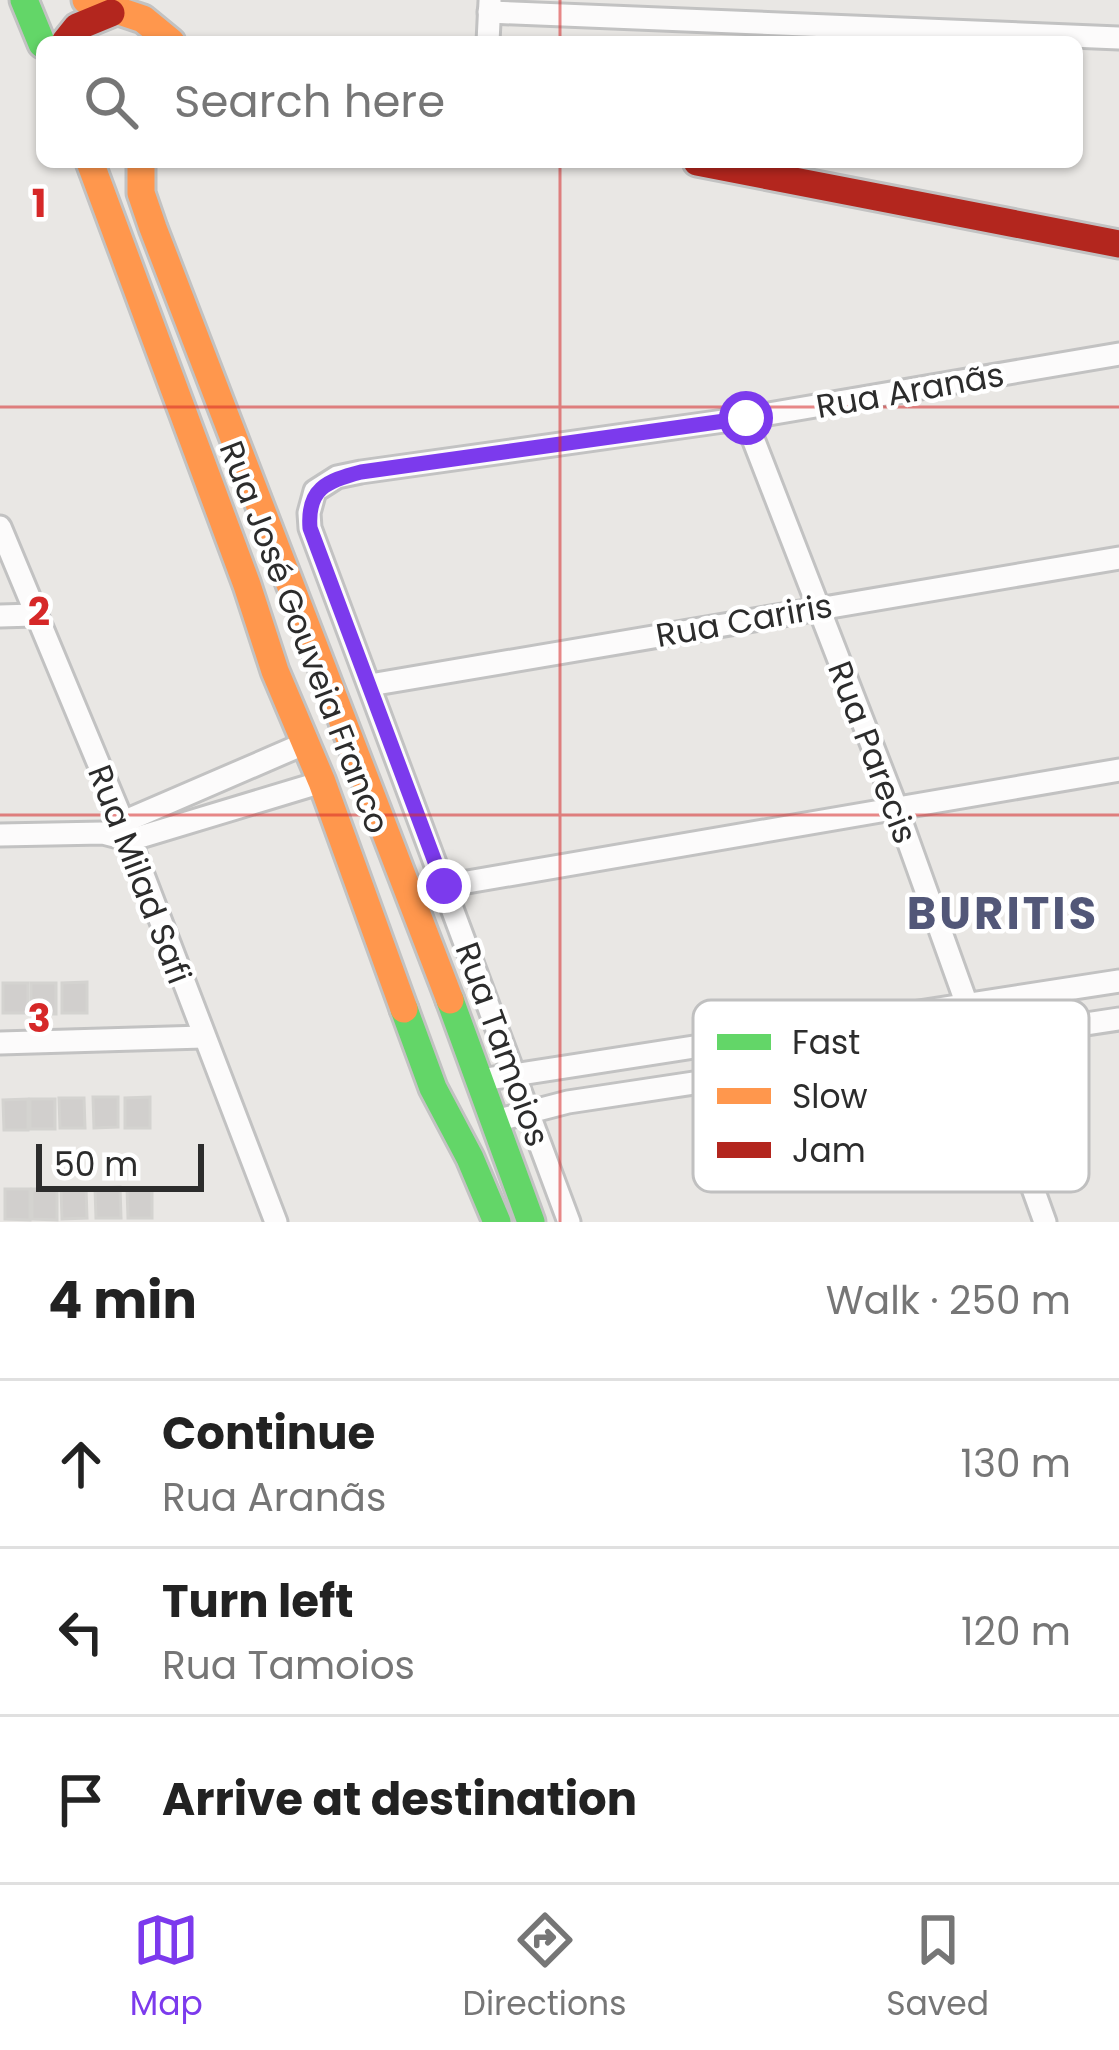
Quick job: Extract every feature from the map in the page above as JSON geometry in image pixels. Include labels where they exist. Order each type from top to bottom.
[{"type":"street","points":[[24,0],[39,36]]},
{"type":"street","points":[[70,36],[98,6],[149,20],[165,36]]},
{"type":"street","points":[[488,36],[490,6],[1080,36]]},
{"type":"street","points":[[1083,36],[1119,38]]},
{"type":"street","name":"Rua José Gouveia Franco","points":[[91,168],[434,1088],[497,1222]]},
{"type":"street","name":"Rua José Gouveia Franco","points":[[141,168],[141,193],[531,1222]]},
{"type":"street","points":[[728,168],[1119,244]]},
{"type":"street","name":"Rua Aranãs","points":[[310,528],[315,490],[325,482],[361,472],[746,418],[1119,353]]},
{"type":"street","name":"Rua Parecis","points":[[746,418],[896,807],[963,1000]]},
{"type":"street","name":"Rua Milad Safi","points":[[0,527],[276,1222]]},
{"type":"street","name":"Rua Tamoios","points":[[310,528],[569,1222]]},
{"type":"street","name":"Rua Cariris","points":[[370,685],[1119,558]]},
{"type":"street","points":[[247,585],[285,574]]},
{"type":"street","points":[[0,616],[34,615]]},
{"type":"street","points":[[119,831],[306,742]]},
{"type":"street","points":[[444,886],[1119,770]]},
{"type":"street","points":[[0,835],[119,831],[322,782]]},
{"type":"street","points":[[1006,1000],[1119,981]]},
{"type":"street","points":[[1089,1024],[1119,1019]]},
{"type":"street","points":[[0,1043],[202,1037]]},
{"type":"street","points":[[481,1080],[693,1048]]},
{"type":"street","points":[[458,1136],[528,1111],[693,1086]]},
{"type":"street","name":"Rua Parecis","points":[[1035,1192],[1046,1222]]},
{"type":"building","points":[[87,982],[87,1013],[62,1013],[62,983]]},
{"type":"building","points":[[3,983],[28,983],[28,1013],[3,1013]]},
{"type":"building","points":[[31,983],[56,983],[56,1014],[31,1014]]},
{"type":"building","points":[[93,1097],[118,1097],[118,1127],[94,1128]]},
{"type":"building","points":[[150,1097],[150,1128],[125,1128],[125,1098]]},
{"type":"building","points":[[59,1098],[84,1098],[85,1128],[60,1128]]},
{"type":"building","points":[[28,1099],[28,1130],[4,1130],[3,1100]]},
{"type":"building","points":[[30,1099],[55,1099],[55,1129],[30,1129]]},
{"type":"building","points":[[120,1187],[121,1218],[96,1218],[95,1188]]},
{"type":"building","points":[[61,1188],[86,1188],[87,1218],[62,1219]]},
{"type":"building","points":[[127,1188],[152,1188],[152,1218],[128,1218]]},
{"type":"building","points":[[5,1189],[30,1189],[30,1220],[5,1219]]},
{"type":"building","points":[[32,1189],[57,1189],[57,1220],[32,1219]]},
{"type":"traffic: fast","points":[[24,0],[39,36]]},
{"type":"traffic: fast","points":[[450,1000],[531,1222]]},
{"type":"traffic: fast","points":[[404,1009],[433,1088],[497,1222]]},
{"type":"traffic: slow","points":[[86,0],[143,19],[164,36]]},
{"type":"traffic: slow","points":[[92,168],[404,1009]]},
{"type":"traffic: slow","points":[[141,168],[141,193],[153,228],[450,1000]]},
{"type":"traffic: jam","points":[[70,36],[77,27],[111,13]]},
{"type":"traffic: jam","points":[[728,168],[1119,244]]},
{"type":"district","name":"BURITIS","points":[[1003,913]]},
{"type":"route","points":[[444,886],[310,528],[315,490],[325,482],[361,472],[746,418]]}]
